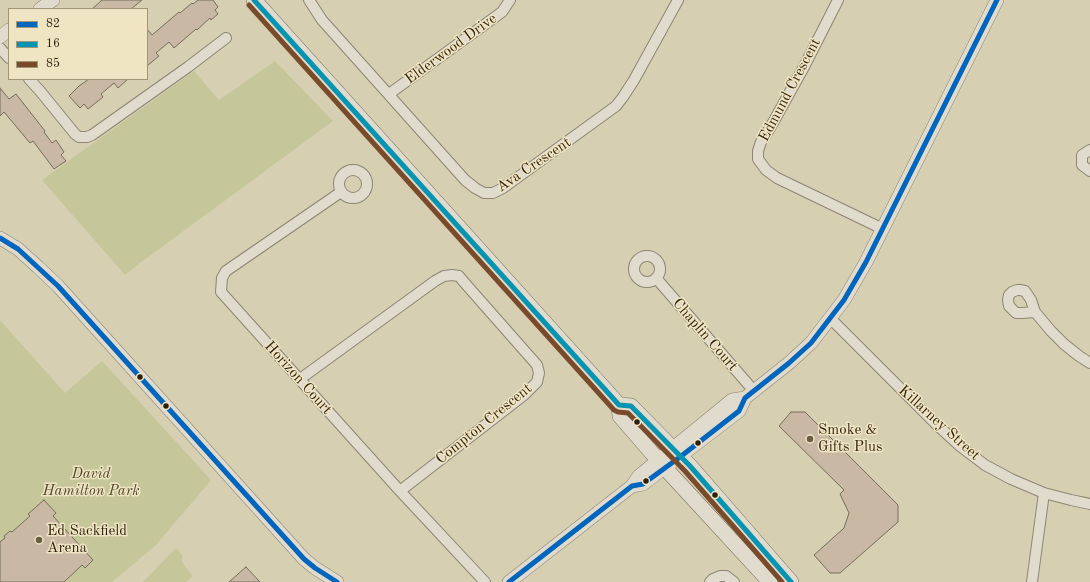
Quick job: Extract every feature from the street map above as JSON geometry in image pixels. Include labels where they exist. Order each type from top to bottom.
[{"type":"main road","points":[[254,0],[619,405],[620,416],[770,582]]},
{"type":"main road","points":[[619,405],[631,406],[690,466],[791,582]]},
{"type":"street","points":[[41,8],[53,0]]},
{"type":"street","name":"Ava Crescent","points":[[309,0],[322,20],[465,180],[484,193],[493,193],[503,188],[616,106],[634,80],[678,0]]},
{"type":"street","name":"Elderwood Drive","points":[[389,94],[502,12],[510,0]]},
{"type":"street","name":"Edmund Crescent","points":[[838,0],[798,78],[761,142],[758,151],[758,159],[766,170],[777,178],[883,229]]},
{"type":"street","points":[[509,582],[632,486],[643,484],[662,464],[676,453],[739,411],[750,394],[811,343],[844,300],[866,262],[997,0]]},
{"type":"street","points":[[0,37],[8,31]]},
{"type":"street","points":[[30,80],[75,134],[79,137],[87,137],[92,135],[226,38]]},
{"type":"street","points":[[0,48],[8,57]]},
{"type":"street","points":[[1090,150],[1082,155],[1082,165],[1090,170]]},
{"type":"street","name":"Horizon Court","points":[[341,192],[226,271],[222,278],[221,292],[484,582]]},
{"type":"street","points":[[0,238],[18,249],[58,286],[304,559],[337,582]]},
{"type":"street","name":"Compton Crescent","points":[[300,379],[435,281],[444,276],[452,275],[458,276],[464,281],[537,365],[539,373],[536,382],[524,395],[400,491]]},
{"type":"street","name":"Chaplin Court","points":[[656,278],[750,394]]},
{"type":"street","points":[[1035,312],[1064,344],[1090,363]]},
{"type":"street","name":"Killarney Street","points":[[830,319],[935,423],[960,446],[985,465],[1011,479],[1044,493],[1090,504]]},
{"type":"street","points":[[1032,582],[1044,493]]},
{"type":"street","points":[[710,582],[720,576],[726,576],[734,582]]},
{"type":"green space","points":[[275,61],[333,121],[125,275],[42,180],[194,71],[219,100]]},
{"type":"green space","name":"David Hamilton Park","points":[[0,320],[65,393],[102,361],[211,480],[156,545],[112,582],[0,582]]},
{"type":"green space","points":[[176,548],[182,555],[182,562],[193,576],[186,582],[143,582]]},
{"type":"building","points":[[102,0],[142,0],[132,8],[93,8]]},
{"type":"building","points":[[198,0],[213,0],[218,7],[215,10],[218,14],[211,20],[210,18],[174,48],[169,42],[156,53],[159,56],[148,65],[148,30],[152,35],[179,12],[180,13],[192,3],[193,4]]},
{"type":"building","points":[[88,80],[127,80],[118,88],[114,83],[101,94],[103,97],[88,109],[84,104],[80,108],[69,96]]},
{"type":"building","points":[[0,88],[9,99],[16,94],[45,131],[44,132],[52,143],[56,140],[64,152],[61,155],[66,161],[54,169],[33,141],[30,143],[4,112],[0,116]]},
{"type":"building","points":[[791,412],[805,412],[898,505],[898,522],[840,573],[830,573],[814,555],[844,528],[849,513],[840,494],[844,490],[779,426]]},
{"type":"building","name":"Ed Sackfield Arena","points":[[44,500],[56,513],[53,516],[93,560],[85,568],[82,565],[64,582],[0,582],[0,542],[5,538],[4,536],[10,531],[12,532],[30,516],[28,514]]},
{"type":"building","points":[[246,567],[260,582],[229,582]]},
{"type":"transit line","name":"16","points":[[254,0],[619,405],[631,406],[690,466],[791,582]]},
{"type":"transit line","name":"82","points":[[509,582],[632,486],[643,484],[739,411],[745,398],[789,363],[811,343],[844,300],[866,262],[997,0]]},
{"type":"transit line","name":"85","points":[[249,5],[614,410],[628,413],[685,471],[782,582]]},
{"type":"transit line","name":"82","points":[[0,238],[18,249],[58,286],[304,559],[337,582]]},
{"type":"place","name":"Smoke & Gifts Plus","points":[[810,439]]},
{"type":"place","name":"Ed Sackfield Arena","points":[[39,540]]}]
